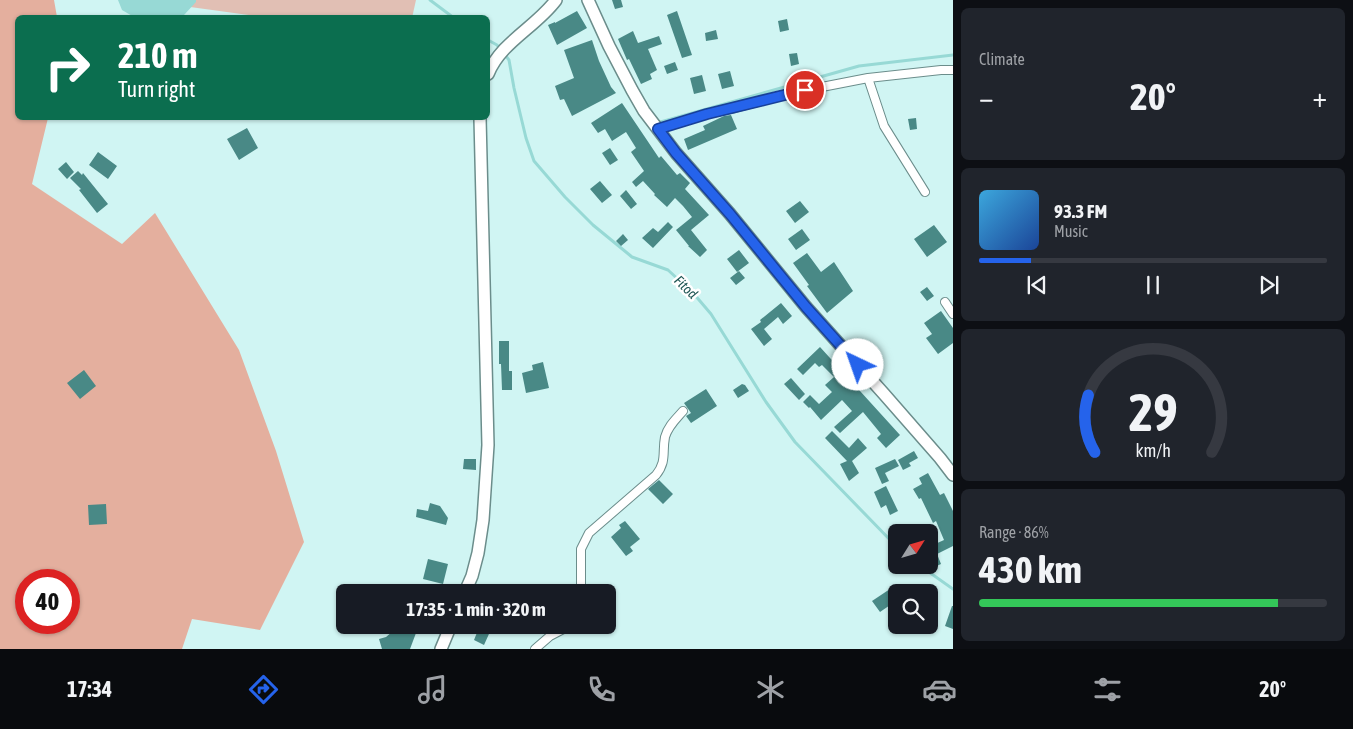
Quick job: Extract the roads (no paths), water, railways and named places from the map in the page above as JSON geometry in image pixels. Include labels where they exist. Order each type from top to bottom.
[{"type":"main road","points":[[490,71],[502,51],[548,10],[556,0]]},
{"type":"main road","points":[[588,0],[609,46],[644,111],[676,153],[730,214],[806,307],[953,475]]},
{"type":"main road","points":[[468,584],[478,553],[483,520],[488,446],[480,120]]},
{"type":"main road","points":[[441,649],[447,634]]},
{"type":"street","points":[[658,129],[707,114],[791,93],[868,78],[953,70]]},
{"type":"street","points":[[868,78],[884,126],[925,192]]},
{"type":"street","points":[[945,302],[953,314]]},
{"type":"street","points":[[581,584],[582,550],[589,532],[662,468],[665,438],[670,425],[683,411]]},
{"type":"street","points":[[535,649],[554,634]]},
{"type":"water","points":[[118,0],[196,0],[184,15],[131,15],[122,10]]},
{"type":"waterway","name":"Fitod","points":[[430,0],[450,15]]},
{"type":"waterway","name":"Fitod","points":[[490,41],[497,45],[509,60],[526,138],[534,161],[565,197],[593,225],[632,257],[668,270],[694,294],[711,314],[766,402],[795,442],[888,538]]},
{"type":"waterway","points":[[657,123],[859,66],[953,55]]},
{"type":"waterway","name":"Fitod","points":[[932,574],[953,589]]}]
